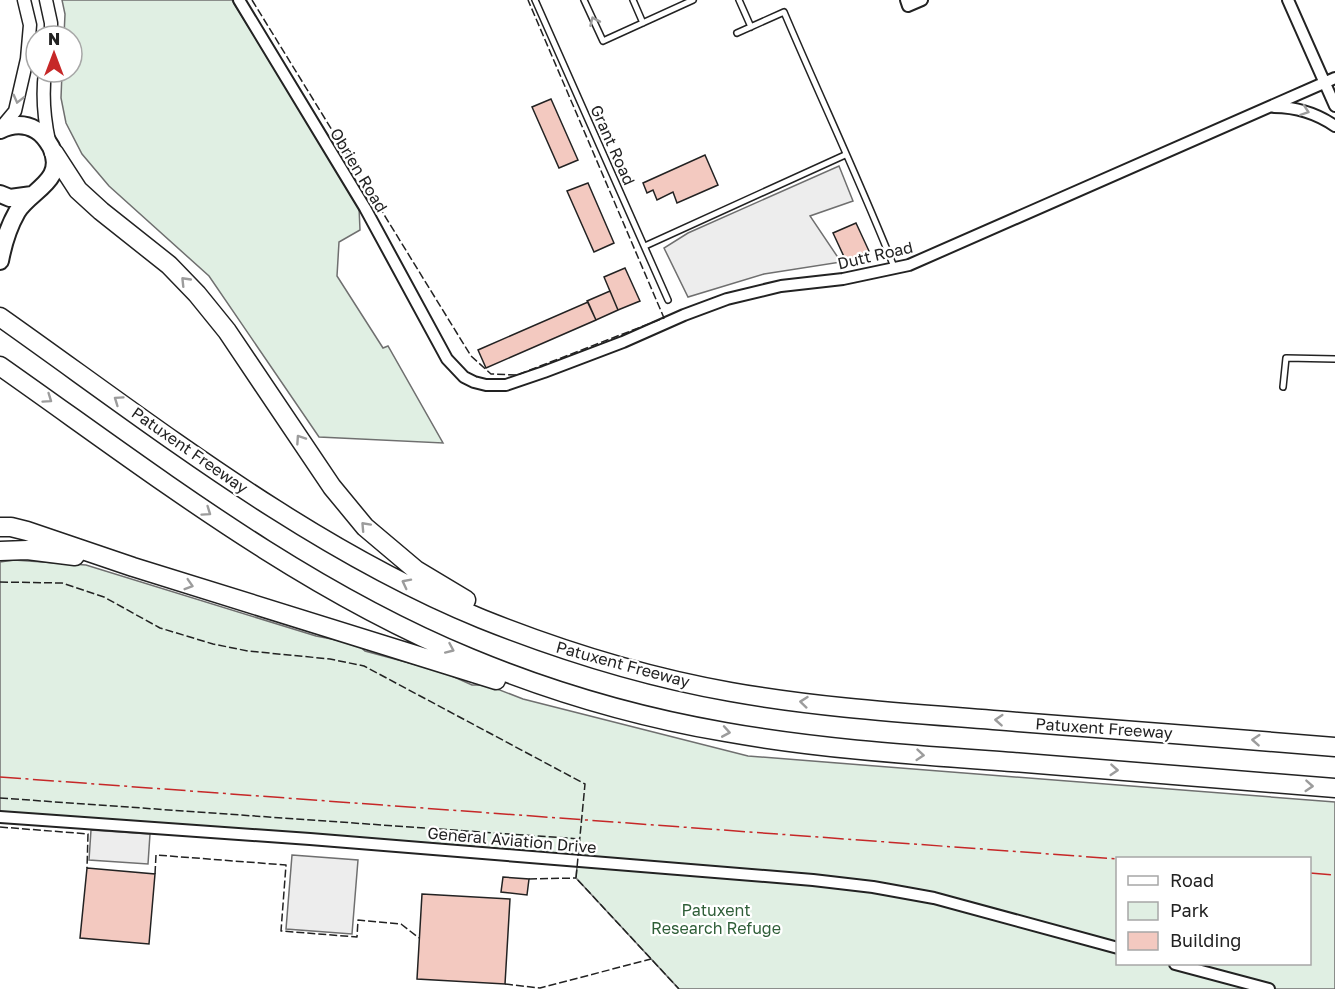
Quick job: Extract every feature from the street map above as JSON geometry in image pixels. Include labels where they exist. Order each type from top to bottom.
[{"type":"highway","points":[[52,151],[78,190],[169,265],[197,294],[227,331],[332,487],[365,527],[386,547],[424,575],[484,609],[678,680]]},
{"type":"highway","name":"Patuxent Freeway","points":[[0,317],[249,492],[321,537],[377,569],[470,613],[542,642],[612,663],[730,692],[856,708],[1335,747]]},
{"type":"highway","points":[[0,366],[229,527],[299,572],[360,606],[470,658],[528,680],[604,704],[669,720]]},
{"type":"highway","points":[[0,527],[27,531],[133,567],[525,689],[603,708],[786,741],[855,749],[1335,788]]},
{"type":"highway","points":[[0,551],[27,550],[60,553],[133,567]]},
{"type":"main road","points":[[0,129],[14,125],[34,129],[46,138],[52,151],[54,166],[51,178],[42,189],[23,204],[16,214],[1,255]]},
{"type":"main road","points":[[0,194],[10,198],[32,195]]},
{"type":"main road","points":[[0,231],[1,255]]},
{"type":"street","points":[[0,129],[15,111],[27,59],[30,25],[24,0]]},
{"type":"street","points":[[46,0],[50,24]]},
{"type":"street","name":"Obrien Road","points":[[238,0],[365,208],[447,358]]},
{"type":"street","points":[[907,3],[922,0]]},
{"type":"street","points":[[1288,0],[1330,80],[1335,106]]},
{"type":"street","name":"Dutt Road","points":[[447,358],[464,377],[474,382],[486,385],[506,385],[623,342],[727,299],[781,286],[843,279],[895,269],[935,255],[1330,80]]},
{"type":"street","points":[[44,84],[44,118],[52,151]]},
{"type":"street","points":[[1271,106],[1294,107],[1311,112],[1335,126]]},
{"type":"street","name":"General Aviation Drive","points":[[0,817],[310,838],[873,887],[934,898],[1116,947]]},
{"type":"street","points":[[1182,965],[1269,989]]},
{"type":"lane","name":"Grant Road","points":[[535,0],[668,300]]},
{"type":"lane","points":[[585,0],[603,41],[693,0]]},
{"type":"lane","points":[[633,0],[643,23]]},
{"type":"lane","points":[[739,0],[751,27]]},
{"type":"lane","points":[[737,33],[784,12],[895,269]]},
{"type":"lane","points":[[645,246],[845,155]]},
{"type":"lane","points":[[1283,387],[1286,358],[1335,359]]},
{"type":"green space","points":[[62,0],[232,0],[359,207],[360,230],[339,242],[337,276],[383,348],[388,346],[443,443],[319,437],[209,276],[109,186],[82,154],[66,123],[61,98],[62,84],[84,84],[84,24],[65,24]]},
{"type":"green space","name":"Patuxent Research Refuge","points":[[14,560],[86,565],[316,636],[357,644],[365,651],[443,672],[472,685],[487,685],[523,699],[748,756],[1335,802],[1335,989],[679,989],[576,878],[578,855],[0,812],[0,562]]},
{"type":"shaded area","points":[[839,166],[853,201],[810,216],[841,262],[764,274],[688,297],[664,248],[688,233]]},
{"type":"shaded area","points":[[91,830],[150,834],[148,864],[89,860]]},
{"type":"shaded area","points":[[292,855],[358,860],[352,934],[286,929]]},
{"type":"building","points":[[551,99],[578,160],[559,168],[532,107]]},
{"type":"building","points":[[705,155],[718,185],[677,203],[673,192],[657,200],[653,190],[647,193],[643,183]]},
{"type":"building","points":[[588,183],[614,243],[594,252],[567,191]]},
{"type":"building","points":[[856,223],[869,251],[846,261],[833,233]]},
{"type":"building","points":[[625,268],[640,301],[618,310],[604,277]]},
{"type":"building","points":[[610,291],[618,310],[596,320],[587,301]]},
{"type":"building","points":[[588,302],[596,320],[486,368],[478,350]]},
{"type":"building","points":[[87,868],[155,874],[149,944],[80,938]]},
{"type":"building","points":[[503,877],[529,879],[527,895],[501,892]]},
{"type":"building","points":[[422,894],[510,899],[505,984],[417,979]]},
{"type":"fence","points":[[252,0],[471,356],[491,374],[517,375],[664,318],[528,0]]},
{"type":"fence","points":[[0,582],[62,583],[104,597],[160,628],[213,644],[248,651],[330,659],[364,666],[585,784],[576,878],[679,989]]},
{"type":"fence","points":[[0,798],[580,840]]},
{"type":"fence","points":[[0,827],[88,834],[87,868]]},
{"type":"fence","points":[[155,874],[156,855],[286,865],[281,931],[357,937],[358,920],[401,924],[419,938]]},
{"type":"fence","points":[[529,879],[576,878]]},
{"type":"fence","points":[[505,984],[540,988],[651,959]]},
{"type":"power","points":[[0,777],[1116,859]]},
{"type":"power","points":[[1311,873],[1335,875]]}]
